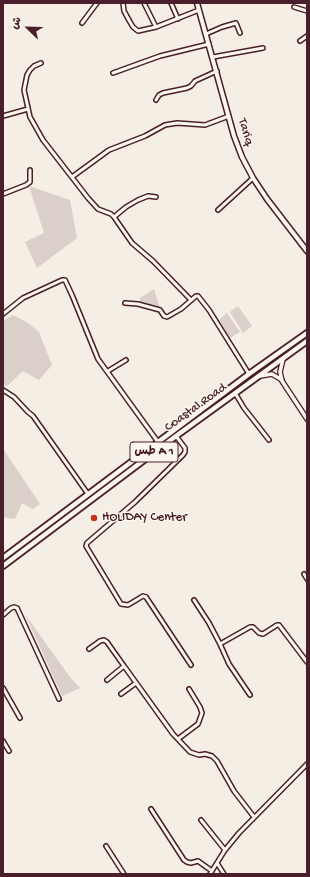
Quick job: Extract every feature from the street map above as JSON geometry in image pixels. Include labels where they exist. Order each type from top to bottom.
[{"type":"highway","name":"Coastal Road","points":[[3,558],[249,374],[307,333]]},
{"type":"highway","name":"Coastal Road","points":[[3,566],[176,436],[307,341]]},
{"type":"main road","name":"Tariq","points":[[197,3],[238,148],[253,178],[276,212],[307,250]]},
{"type":"street","points":[[82,23],[98,3]]},
{"type":"street","points":[[123,3],[124,11],[136,30],[147,30],[199,10]]},
{"type":"street","points":[[144,3],[156,27]]},
{"type":"street","points":[[171,3],[178,19]]},
{"type":"street","points":[[294,7],[307,11]]},
{"type":"street","points":[[206,34],[236,23],[240,33]]},
{"type":"street","points":[[300,41],[307,36]]},
{"type":"street","points":[[113,73],[160,56],[209,44]]},
{"type":"street","points":[[213,57],[263,48]]},
{"type":"street","points":[[41,62],[34,66],[27,76],[24,90],[28,109],[34,124],[46,144],[98,209],[114,217],[132,242],[191,300]]},
{"type":"street","points":[[156,100],[159,95],[163,93],[187,88],[195,81],[217,71]]},
{"type":"street","points":[[3,116],[28,109]]},
{"type":"street","points":[[72,177],[109,150],[165,125],[177,123],[205,124],[229,116]]},
{"type":"street","points":[[3,194],[30,182],[30,170]]},
{"type":"street","points":[[218,210],[253,178]]},
{"type":"street","points":[[114,217],[126,207],[138,200],[148,196],[156,196]]},
{"type":"street","points":[[3,314],[23,298],[65,280],[98,359],[158,442]]},
{"type":"street","points":[[125,303],[159,310],[164,316],[167,317],[181,309],[197,295],[209,310],[249,374]]},
{"type":"street","points":[[282,381],[280,364],[283,357]]},
{"type":"street","points":[[108,371],[126,360]]},
{"type":"street","points":[[258,376],[272,374],[277,376],[282,381],[307,419]]},
{"type":"street","points":[[3,390],[14,397],[33,416],[88,494]]},
{"type":"street","points":[[235,393],[244,408],[269,440]]},
{"type":"street","points":[[176,436],[185,448],[183,455],[135,502],[87,543],[86,546],[121,604],[128,604],[143,596],[146,597],[191,665]]},
{"type":"street","points":[[304,574],[307,579]]},
{"type":"street","points":[[194,600],[210,623],[229,664],[250,695]]},
{"type":"street","points":[[3,615],[11,608],[17,608],[59,699]]},
{"type":"street","points":[[220,644],[250,627],[253,627],[263,634],[279,625],[307,662]]},
{"type":"street","points":[[89,649],[100,640],[107,642],[168,729],[190,752],[199,755],[205,754],[212,756],[234,791],[254,817]]},
{"type":"street","points":[[106,680],[124,666]]},
{"type":"street","points":[[121,694],[136,683]]},
{"type":"street","points":[[3,688],[20,718]]},
{"type":"street","points":[[178,739],[198,724],[201,719],[202,713],[200,707],[188,689]]},
{"type":"street","points":[[3,741],[9,751]]},
{"type":"street","points":[[151,809],[184,860],[191,863],[198,861],[211,872],[225,850],[239,833],[307,764]]},
{"type":"street","points":[[201,820],[225,850]]},
{"type":"street","points":[[106,846],[124,874]]},
{"type":"street","points":[[217,863],[224,874]]},
{"type":"shaded area","points":[[29,186],[70,200],[77,238],[37,268],[25,242],[44,233]]},
{"type":"shaded area","points":[[154,289],[160,308],[140,303],[140,298]]},
{"type":"shaded area","points":[[238,306],[252,326],[243,333],[230,312]]},
{"type":"shaded area","points":[[227,313],[240,332],[230,338],[219,320]]},
{"type":"shaded area","points":[[13,315],[28,323],[39,332],[52,365],[39,380],[23,371],[7,386],[3,384],[3,321]]},
{"type":"shaded area","points":[[3,449],[40,504],[33,509],[22,503],[15,519],[3,517]]},
{"type":"shaded area","points":[[25,614],[69,676],[80,688],[62,696]]},
{"type":"place","name":"HOLIDAY Center","points":[[94,518]]}]
